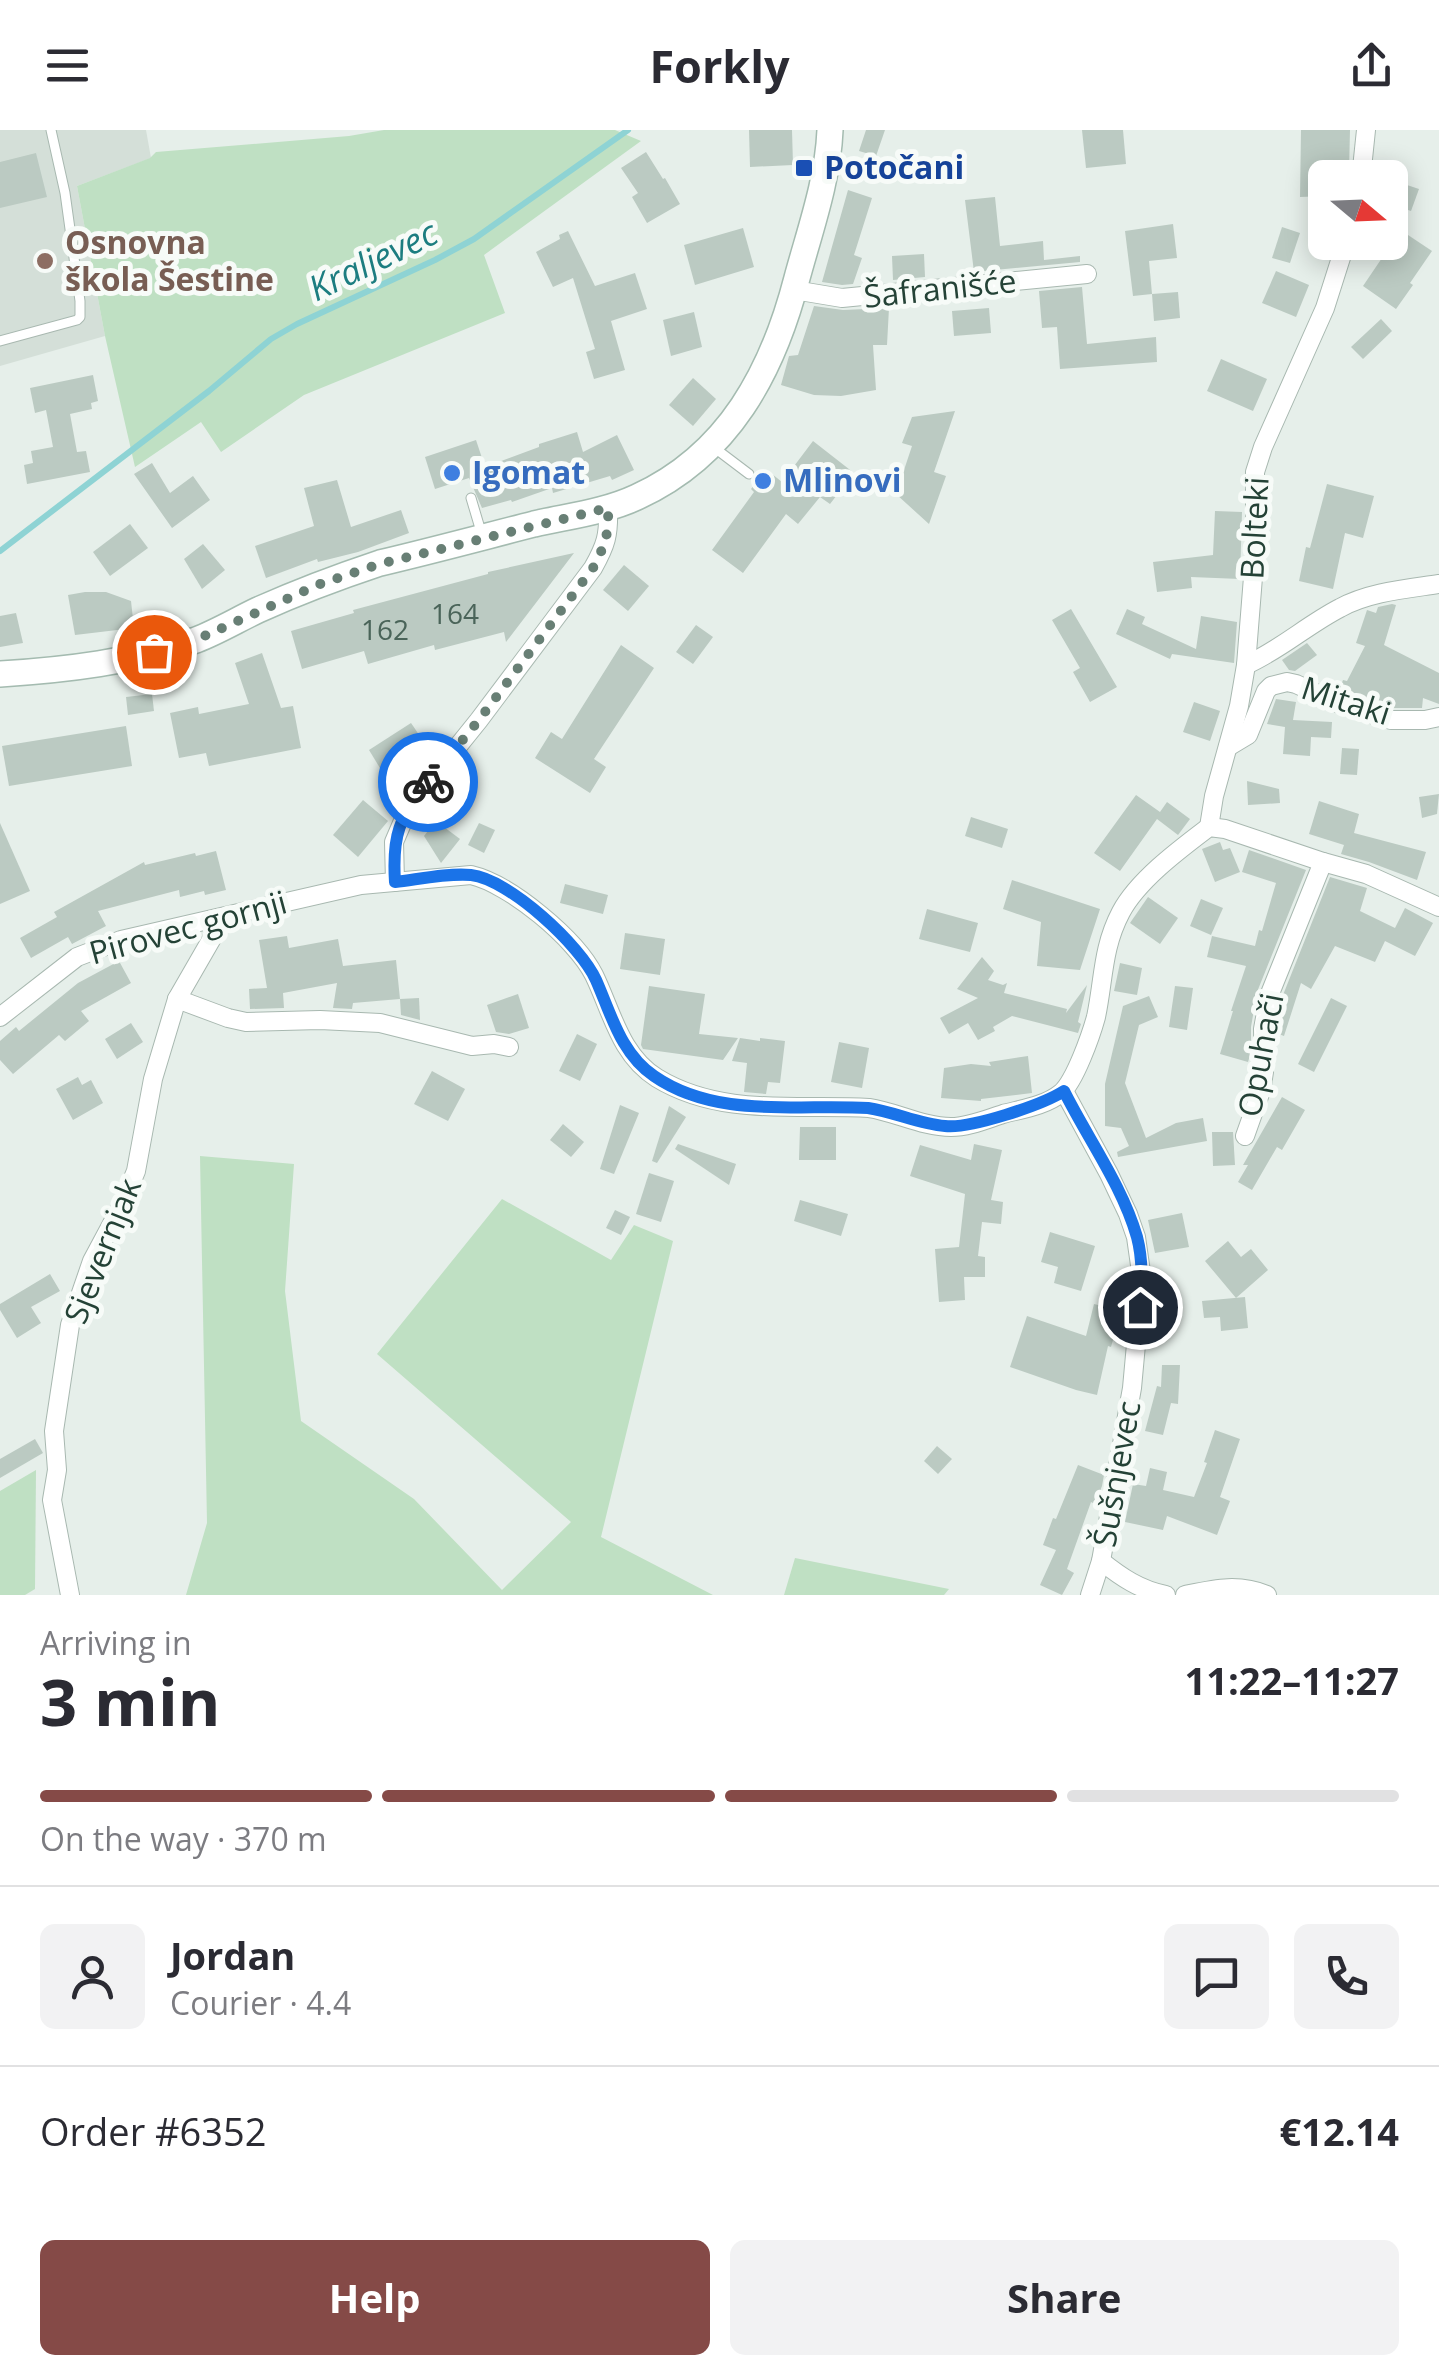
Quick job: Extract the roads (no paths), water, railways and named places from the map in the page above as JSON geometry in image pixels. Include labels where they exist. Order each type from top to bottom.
[{"type":"main road","points":[[0,674],[79,666],[174,647],[320,584],[380,564],[608,508],[661,484],[693,461],[740,412],[769,363],[794,290],[820,192],[830,130]]},
{"type":"street","points":[[1363,160],[1366,130]]},
{"type":"street","name":"Bolteki","points":[[1209,827],[1246,666],[1255,552],[1255,472],[1325,308],[1340,260]]},
{"type":"street","name":"Šafranišće","points":[[794,290],[842,298],[1087,274]]},
{"type":"street","points":[[395,882],[394,842],[409,807],[593,568],[609,531],[608,508]]},
{"type":"street","points":[[1246,666],[1343,606],[1439,584]]},
{"type":"street","name":"Mitaki","points":[[1228,747],[1248,735],[1266,691],[1278,684],[1296,684],[1344,706],[1392,720],[1439,717]]},
{"type":"street","points":[[1064,1091],[1096,1017],[1106,950],[1123,908],[1134,892],[1209,827],[1366,874],[1439,907]]},
{"type":"street","name":"Opuhači","points":[[1245,1136],[1261,1092],[1268,996],[1322,862]]},
{"type":"street","name":"Pirovec gornji","points":[[0,1017],[77,957],[95,949],[361,885],[470,875],[486,878],[518,897],[554,928],[592,970],[616,1031],[641,1066],[654,1077],[699,1098],[738,1106],[868,1108],[951,1127],[1034,1106],[1064,1091]]},
{"type":"street","name":"Sjevernjak","points":[[70,1595],[52,1500],[57,1470],[54,1432],[65,1350],[92,1260],[136,1171],[154,1079],[177,999],[220,920]]},
{"type":"street","points":[[177,999],[246,1022],[380,1023],[472,1046],[509,1047]]},
{"type":"street","name":"Šušnjevec","points":[[1064,1091],[1119,1194],[1136,1237],[1141,1265],[1132,1388],[1101,1561],[1128,1582],[1166,1595]]},
{"type":"street","points":[[1090,1595],[1101,1561]]},
{"type":"street","points":[[1185,1595],[1230,1587],[1267,1595]]},
{"type":"lane","points":[[0,341],[78,320],[80,316],[65,192],[51,130]]},
{"type":"lane","points":[[710,444],[750,474]]},
{"type":"lane","points":[[471,498],[483,538]]},
{"type":"waterway","name":"Kraljevec","points":[[0,551],[271,339],[474,239],[628,130]]},
{"type":"place","name":"Potočani","points":[[804,168]]},
{"type":"place","name":"Osnovna škola Šestine","points":[[45,261]]},
{"type":"place","name":"Igomat","points":[[452,473]]},
{"type":"place","name":"Mlinovi","points":[[763,481]]}]
